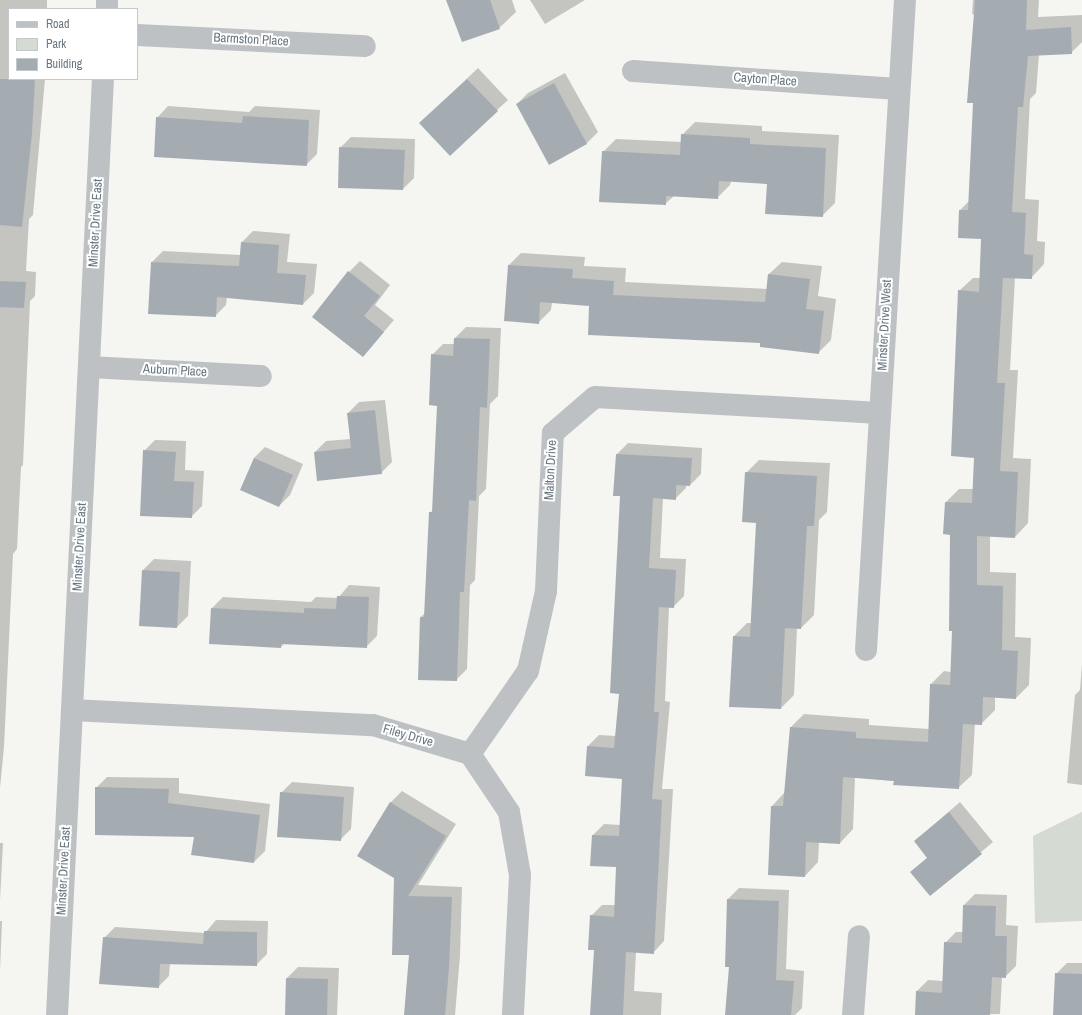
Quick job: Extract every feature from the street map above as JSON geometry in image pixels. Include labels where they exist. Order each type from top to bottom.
[{"type":"street","name":"Minster Drive West","points":[[866,650],[904,0]]},
{"type":"street","name":"Barmston Place","points":[[138,35],[365,46]]},
{"type":"street","name":"Cayton Place","points":[[633,71],[898,89]]},
{"type":"street","name":"Minster Drive East","points":[[57,1015],[104,80]]},
{"type":"street","name":"Auburn Place","points":[[89,367],[261,376]]},
{"type":"street","name":"Malton Drive","points":[[470,754],[528,671],[546,591],[553,433],[595,398],[880,413]]},
{"type":"street","name":"Filey Drive","points":[[72,710],[372,725],[470,754]]},
{"type":"street","points":[[470,754],[508,812],[520,875],[513,1015]]},
{"type":"street","points":[[853,1015],[858,936]]},
{"type":"green space","points":[[1082,812],[1082,921],[1035,923],[1033,836]]},
{"type":"building","points":[[446,0],[490,0],[500,29],[462,42]]},
{"type":"building","points":[[975,0],[1027,0],[1026,30],[1071,27],[1072,54],[1028,56],[1023,107],[1018,107],[1012,212],[1026,213],[1024,254],[1033,255],[1032,279],[1003,278],[997,383],[1005,383],[1000,471],[1018,472],[1015,538],[977,536],[977,585],[1003,586],[1002,650],[1018,651],[1016,699],[983,697],[982,725],[963,724],[959,789],[893,785],[894,781],[843,777],[840,844],[806,842],[805,877],[768,875],[771,806],[783,806],[790,727],[856,732],[856,738],[928,742],[930,684],[950,685],[952,631],[949,631],[950,535],[943,534],[945,502],[972,503],[974,458],[951,456],[958,290],[979,292],[981,239],[958,238],[959,210],[968,210],[973,103],[967,103]]},
{"type":"building","points":[[0,79],[35,80],[32,133],[22,227],[0,225]]},
{"type":"building","points":[[467,79],[498,111],[450,156],[419,123]]},
{"type":"building","points":[[554,83],[587,144],[549,165],[516,104]]},
{"type":"building","points":[[243,116],[309,120],[307,166],[154,157],[156,117],[242,123]]},
{"type":"building","points":[[681,134],[750,138],[750,144],[826,148],[823,217],[765,214],[767,184],[719,181],[718,199],[666,196],[666,205],[599,202],[602,151],[680,155]]},
{"type":"building","points":[[339,147],[405,150],[403,190],[338,188]]},
{"type":"building","points":[[241,242],[279,245],[277,273],[306,275],[303,305],[217,297],[216,317],[148,314],[151,262],[239,266]]},
{"type":"building","points":[[508,265],[573,269],[572,278],[614,281],[613,295],[765,302],[768,274],[810,279],[806,309],[824,311],[819,354],[760,347],[760,343],[588,335],[589,306],[540,302],[539,324],[504,321]]},
{"type":"building","points":[[348,271],[380,296],[364,316],[384,332],[363,357],[312,317]]},
{"type":"building","points":[[0,281],[26,282],[24,308],[0,307]]},
{"type":"building","points":[[454,338],[490,339],[487,408],[480,407],[476,501],[469,500],[464,592],[460,592],[457,681],[418,680],[420,617],[424,617],[429,512],[432,512],[437,406],[429,405],[431,354],[453,356]]},
{"type":"building","points":[[375,410],[382,474],[317,481],[314,452],[351,448],[347,413]]},
{"type":"building","points":[[143,450],[176,452],[174,481],[194,482],[192,518],[140,516]]},
{"type":"building","points":[[616,454],[692,458],[690,486],[676,485],[676,500],[653,498],[649,568],[676,570],[674,608],[659,607],[654,712],[659,712],[652,799],[662,800],[654,954],[626,952],[623,1015],[590,1015],[594,950],[588,950],[590,915],[614,917],[616,867],[590,866],[592,835],[619,836],[622,779],[585,776],[587,746],[614,748],[619,694],[610,693],[620,496],[613,496]]},
{"type":"building","points":[[254,458],[293,475],[279,507],[240,490]]},
{"type":"building","points":[[745,472],[817,476],[814,526],[807,526],[801,629],[785,628],[781,709],[729,707],[733,636],[750,637],[756,523],[742,522]]},
{"type":"building","points":[[142,570],[180,572],[177,628],[139,626]]},
{"type":"building","points":[[337,596],[369,597],[367,648],[281,644],[281,648],[209,644],[211,608],[304,613],[304,608],[336,609]]},
{"type":"building","points":[[95,787],[169,789],[168,803],[260,815],[254,863],[191,855],[194,837],[95,835]]},
{"type":"building","points":[[280,792],[344,797],[341,841],[277,837]]},
{"type":"building","points":[[390,802],[446,836],[408,896],[452,897],[449,968],[445,1015],[404,1015],[409,955],[392,955],[394,878],[357,856]]},
{"type":"building","points":[[949,812],[982,854],[930,896],[910,872],[927,858],[914,841]]},
{"type":"building","points":[[727,899],[779,901],[776,980],[794,981],[791,1015],[725,1015],[729,967],[725,967]]},
{"type":"building","points":[[963,905],[996,906],[995,936],[1007,936],[1006,978],[992,977],[990,1015],[915,1015],[916,991],[942,993],[944,942],[962,943]]},
{"type":"building","points":[[204,931],[257,932],[257,966],[160,964],[159,988],[99,984],[103,937],[203,944]]},
{"type":"building","points":[[1055,973],[1082,974],[1082,1015],[1053,1015]]},
{"type":"building","points":[[286,978],[328,979],[327,1015],[285,1015]]}]
